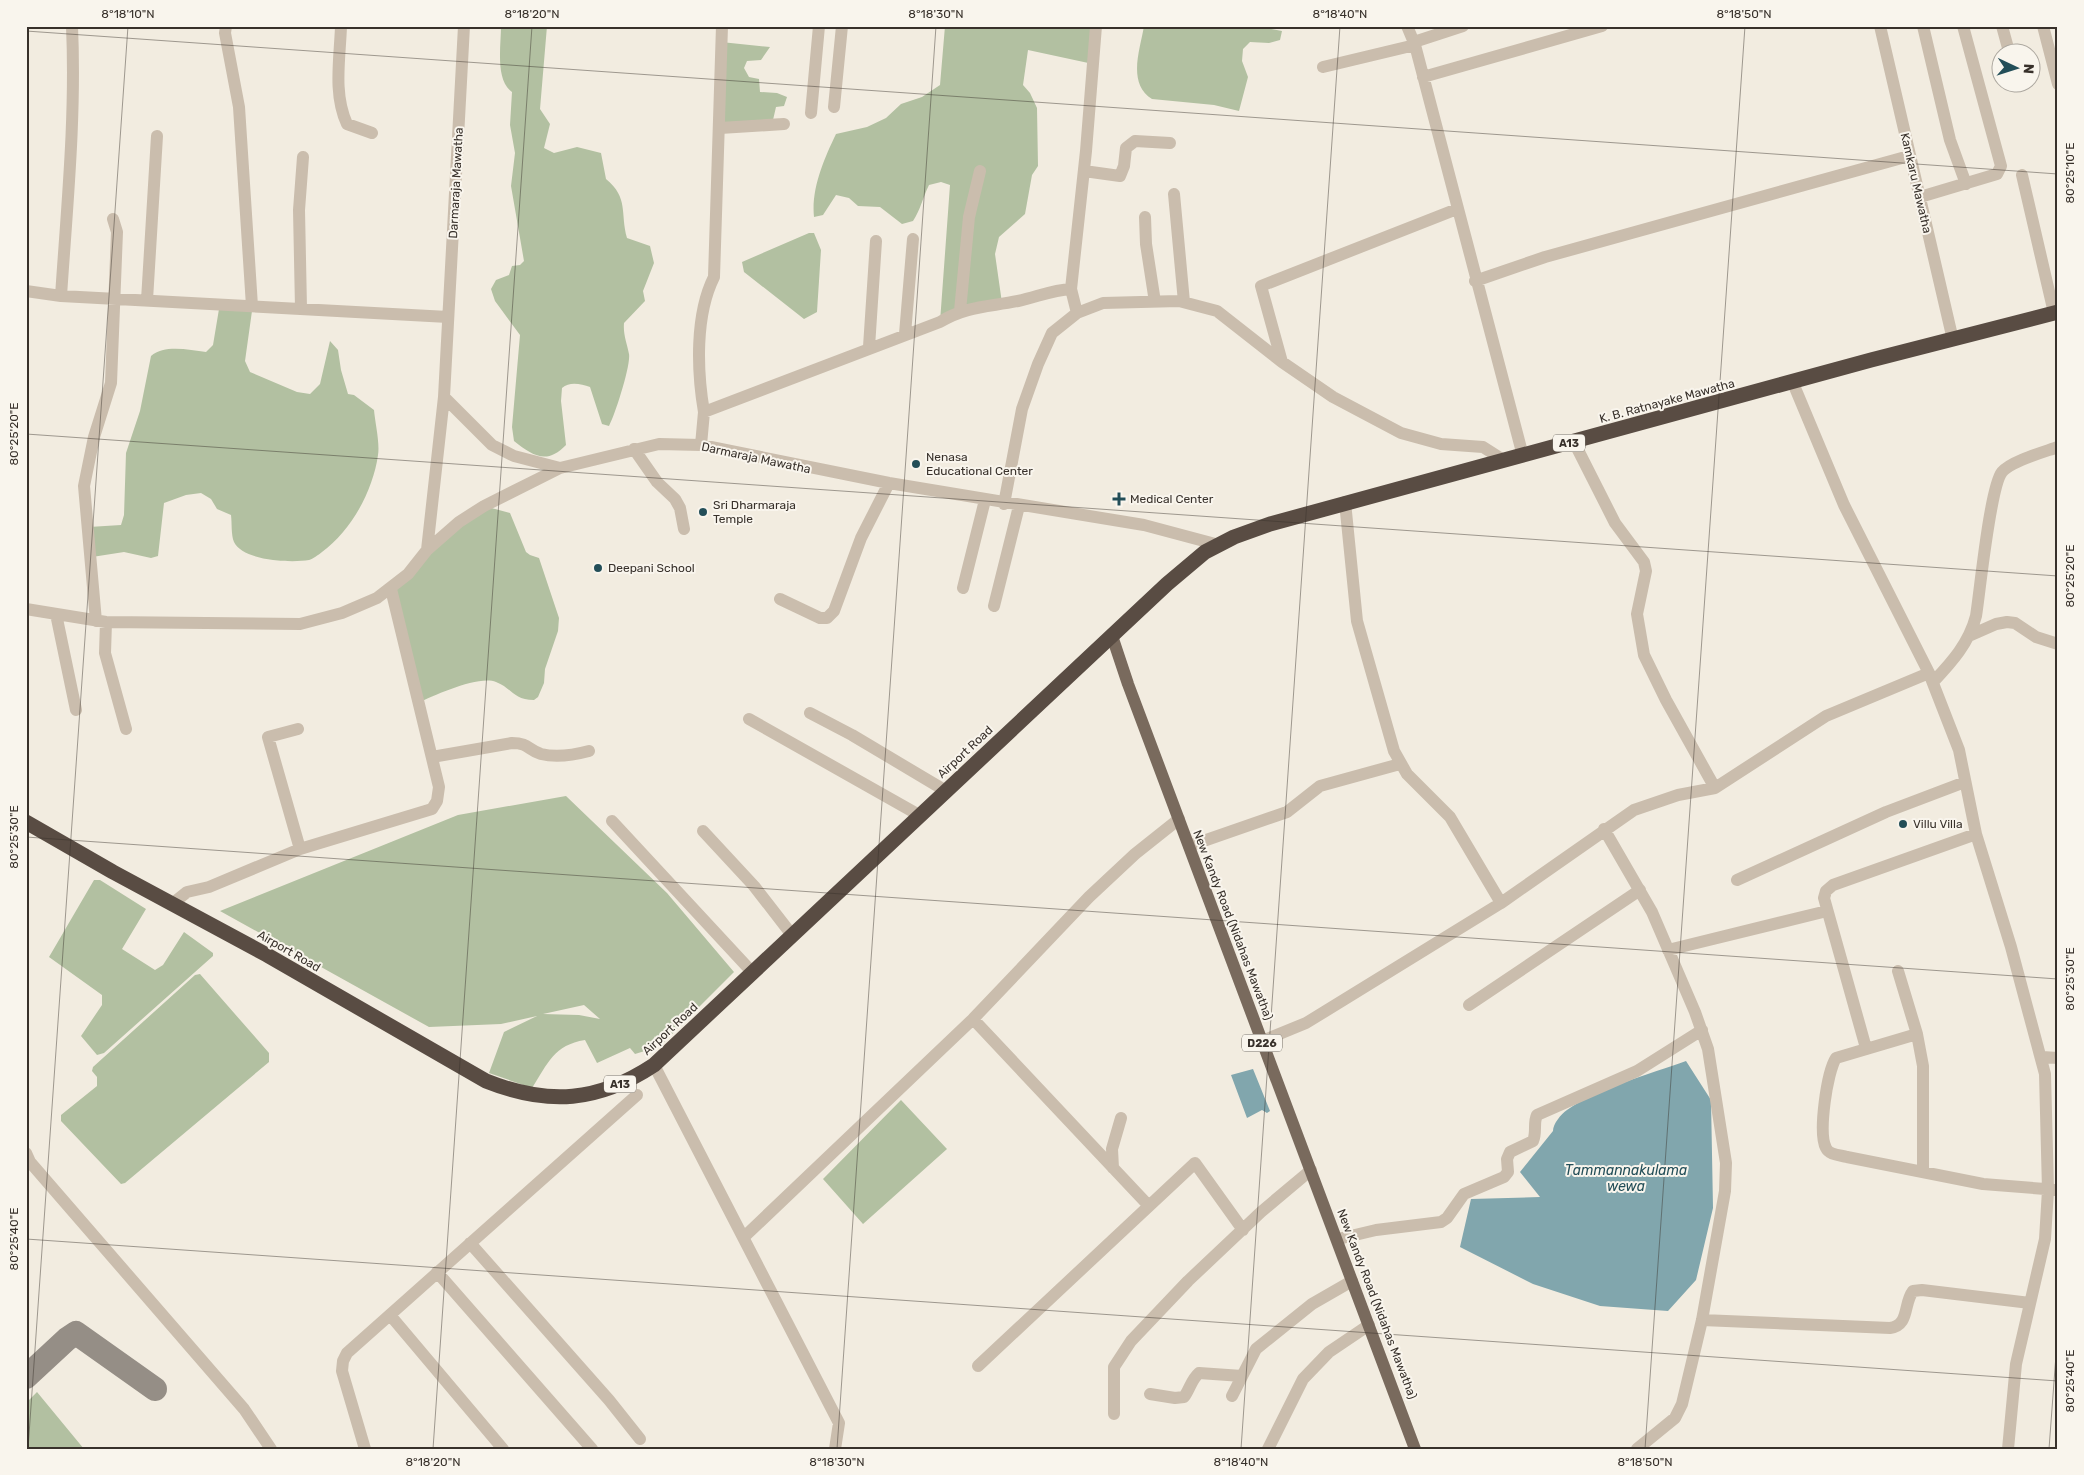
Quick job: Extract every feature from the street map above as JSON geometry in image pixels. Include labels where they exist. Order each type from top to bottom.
[{"type":"highway","name":"K. B. Ratnayake Mawatha","points":[[1112,636],[1180,572],[1205,552],[1256,529],[1345,502],[1523,456],[1871,360],[2056,313]]},
{"type":"highway","name":"Airport Road","points":[[26,822],[267,955],[471,1073],[506,1089],[546,1097],[577,1097],[609,1089],[654,1065],[918,815],[1112,636]]},
{"type":"main road","name":"New Kandy Road (Nidahas Mawatha)","points":[[1112,636],[1119,661],[1338,1239],[1415,1449]]},
{"type":"street","points":[[60,296],[69,177],[74,66],[72,26]]},
{"type":"street","points":[[226,26],[225,32],[238,107],[252,306]]},
{"type":"street","points":[[341,26],[338,92],[340,110],[347,124],[372,133]]},
{"type":"street","name":"Darmaraja Mawatha","points":[[464,26],[444,396],[492,445],[514,456],[560,468],[659,444],[701,445],[888,483],[1004,504],[1144,525],[1219,545]]},
{"type":"street","points":[[701,445],[704,412],[698,376],[707,291],[714,277],[722,26]]},
{"type":"street","points":[[811,113],[819,26]]},
{"type":"street","points":[[834,107],[842,26]]},
{"type":"street","points":[[1077,312],[1071,289],[1084,171],[1096,26]]},
{"type":"street","points":[[1406,26],[1414,44],[1423,77],[1475,281],[1523,456]]},
{"type":"street","points":[[1323,67],[1414,44],[1463,26]]},
{"type":"street","points":[[1423,77],[1602,26]]},
{"type":"street","name":"Kamkaru Mawatha","points":[[1880,26],[1953,340]]},
{"type":"street","points":[[1923,26],[1950,140],[1966,184]]},
{"type":"street","points":[[1920,197],[1997,174],[2001,166],[1963,26]]},
{"type":"street","points":[[2002,26],[2006,42]]},
{"type":"street","points":[[2043,26],[2058,84]]},
{"type":"street","points":[[720,128],[784,124]]},
{"type":"street","points":[[147,300],[157,136]]},
{"type":"street","points":[[1084,171],[1120,176],[1124,166],[1126,148],[1135,141],[1170,143]]},
{"type":"street","points":[[1475,281],[1545,257],[1909,156]]},
{"type":"street","points":[[301,308],[299,210],[303,157]]},
{"type":"street","points":[[960,311],[969,217],[980,171]]},
{"type":"street","points":[[2022,175],[2056,313]]},
{"type":"street","points":[[1174,194],[1176,235],[1184,302]]},
{"type":"street","points":[[1282,362],[1261,286],[1457,209]]},
{"type":"street","points":[[1145,217],[1146,244],[1154,302]]},
{"type":"street","points":[[113,220],[117,232],[113,298],[112,382],[94,436],[84,486],[105,653],[126,729]]},
{"type":"street","points":[[905,334],[913,240]]},
{"type":"street","points":[[869,347],[876,241]]},
{"type":"street","points":[[704,412],[869,347],[940,322],[960,311],[1020,300],[1055,289],[1071,289]]},
{"type":"street","points":[[26,291],[60,296],[448,317]]},
{"type":"street","points":[[1004,504],[1022,409],[1052,332],[1077,312],[1103,303],[1184,302],[1217,312],[1282,362],[1333,397],[1401,433],[1441,444],[1483,447],[1504,461]]},
{"type":"street","points":[[1792,383],[1844,505],[1931,678],[1959,750],[1976,834],[2042,1057],[2045,1074],[2053,1190],[2045,1239],[2015,1374],[2008,1449]]},
{"type":"street","points":[[427,550],[444,396]]},
{"type":"street","points":[[1574,442],[1615,523],[1644,562],[1646,571],[1636,614],[1644,655],[1666,700],[1715,788]]},
{"type":"street","points":[[1262,1041],[1306,1023],[1501,904],[1604,829],[1634,810],[1657,801],[1715,788],[1826,716],[1931,678],[1956,657],[1971,635],[1976,616],[1993,498],[2001,473],[2008,466],[2058,447]]},
{"type":"street","points":[[634,449],[657,482],[680,508],[684,529]]},
{"type":"street","points":[[26,609],[101,622],[300,624],[361,606],[391,589],[408,574],[427,550],[459,522],[484,506],[560,468]]},
{"type":"street","points":[[780,599],[820,618],[827,618],[834,611],[861,538],[888,483]]},
{"type":"street","points":[[963,588],[985,500]]},
{"type":"street","points":[[1345,502],[1357,621],[1394,751],[1407,774],[1450,817],[1501,904]]},
{"type":"street","points":[[994,606],[1019,506]]},
{"type":"street","points":[[172,904],[188,892],[209,887],[300,849],[432,809],[437,801],[439,787],[391,589]]},
{"type":"street","points":[[56,614],[76,710]]},
{"type":"street","points":[[1971,635],[1996,624],[2008,622],[2015,623],[2036,637],[2058,644]]},
{"type":"street","points":[[810,713],[852,735],[946,791]]},
{"type":"street","points":[[749,719],[918,815]]},
{"type":"street","points":[[298,730],[268,737],[300,849]]},
{"type":"street","points":[[432,756],[512,743],[524,743],[539,753],[548,755],[571,755],[589,751]]},
{"type":"street","points":[[1189,846],[1287,812],[1320,786],[1400,764]]},
{"type":"street","points":[[1737,880],[1886,812],[1965,782]]},
{"type":"street","points":[[744,1238],[973,1019],[1089,897],[1135,854],[1179,820]]},
{"type":"street","points":[[612,821],[752,972]]},
{"type":"street","points":[[1604,829],[1640,890],[1702,1030],[1708,1049],[1726,1163],[1725,1191],[1702,1320],[1682,1404],[1675,1418],[1637,1449]]},
{"type":"street","points":[[703,831],[754,886],[792,935]]},
{"type":"street","points":[[1866,1048],[1827,911],[1824,898],[1826,891],[1832,885],[1976,834]]},
{"type":"street","points":[[1469,1005],[1640,890]]},
{"type":"street","points":[[1668,950],[1827,911]]},
{"type":"street","points":[[1898,972],[1917,1034],[1923,1066],[1923,1172]]},
{"type":"street","points":[[973,1019],[1149,1206]]},
{"type":"street","points":[[1338,1239],[1376,1230],[1440,1222],[1447,1218],[1464,1194],[1504,1177],[1508,1172],[1507,1158],[1510,1152],[1533,1141],[1536,1136],[1534,1120],[1537,1114],[1637,1071],[1702,1030]]},
{"type":"street","points":[[1917,1034],[1836,1058],[1831,1066],[1824,1125],[1826,1150],[1831,1153],[1983,1184],[2053,1190]]},
{"type":"street","points":[[2042,1057],[2058,1058]]},
{"type":"street","points":[[654,1065],[838,1423],[835,1449]]},
{"type":"street","points":[[365,1449],[342,1371],[343,1361],[347,1354],[637,1095]]},
{"type":"street","points":[[1113,1168],[1112,1149],[1121,1118]]},
{"type":"street","points":[[26,1153],[30,1162],[244,1409],[271,1449]]},
{"type":"street","points":[[978,1366],[1196,1163],[1243,1230]]},
{"type":"street","points":[[1114,1414],[1114,1366],[1131,1341],[1188,1281],[1260,1212],[1312,1170]]},
{"type":"street","points":[[470,1243],[609,1400],[640,1439]]},
{"type":"street","points":[[437,1272],[592,1449]]},
{"type":"street","points":[[1232,1396],[1256,1349],[1312,1304],[1352,1281]]},
{"type":"street","points":[[1702,1320],[1890,1328],[1901,1323],[1904,1318],[1907,1299],[1913,1291],[1922,1290],[2030,1303]]},
{"type":"street","points":[[390,1315],[504,1449]]},
{"type":"street","points":[[1268,1449],[1303,1379],[1329,1352],[1369,1325]]},
{"type":"street","points":[[1150,1394],[1184,1398],[1190,1389],[1192,1379],[1198,1373],[1242,1376]]},
{"type":"green space","points":[[501,26],[547,26],[540,109],[550,124],[544,148],[554,153],[577,147],[601,153],[606,179],[621,199],[627,238],[650,246],[654,263],[643,291],[645,301],[624,323],[629,354],[628,368],[609,426],[602,424],[590,387],[568,384],[562,388],[561,401],[566,445],[553,455],[546,456],[540,456],[527,451],[514,441],[512,427],[520,335],[495,301],[491,289],[496,280],[509,275],[512,266],[520,265],[524,261],[511,186],[515,153],[510,125],[512,92],[507,87],[501,71]]},
{"type":"green space","points":[[945,26],[1096,26],[1093,64],[1028,50],[1023,85],[1030,93],[1037,108],[1038,166],[1032,175],[1025,214],[999,237],[995,254],[1002,303],[940,322],[950,185],[941,182],[929,185],[913,221],[902,224],[880,207],[858,206],[849,198],[836,195],[823,215],[814,217],[814,196],[819,174],[836,134],[867,127],[886,118],[901,104],[922,97],[940,85]]},
{"type":"green space","points":[[1144,26],[1254,26],[1282,31],[1280,40],[1269,43],[1250,42],[1243,49],[1242,61],[1248,77],[1239,111],[1214,105],[1152,99],[1144,92],[1137,75],[1137,66]]},
{"type":"green space","points":[[721,42],[770,47],[761,60],[747,61],[744,68],[749,77],[759,79],[760,92],[777,93],[787,97],[784,106],[776,107],[773,120],[720,123]]},
{"type":"green space","points":[[809,233],[814,233],[821,250],[817,312],[804,319],[744,272],[742,262]]},
{"type":"green space","points":[[219,309],[252,311],[245,361],[250,372],[297,392],[310,394],[320,384],[330,341],[338,350],[341,370],[348,394],[354,395],[374,410],[378,450],[375,469],[366,496],[351,522],[342,533],[316,557],[309,560],[280,561],[257,557],[247,553],[234,542],[231,515],[217,509],[211,499],[201,493],[186,495],[164,503],[158,556],[151,558],[124,552],[92,557],[89,527],[121,525],[124,515],[126,453],[140,411],[151,356],[157,352],[170,349],[206,352],[213,345]]},
{"type":"green space","points":[[484,506],[510,513],[526,552],[539,558],[559,618],[558,631],[545,669],[544,683],[538,697],[534,700],[521,698],[496,682],[479,681],[468,683],[418,703],[391,589]]},
{"type":"green space","points":[[566,796],[667,893],[734,972],[659,1047],[655,1036],[648,1050],[635,1054],[630,1048],[597,1063],[585,1040],[574,1042],[553,1056],[532,1088],[489,1073],[504,1032],[537,1016],[501,1024],[429,1027],[220,911],[458,815]],"holes":[[[584,1005],[600,1019],[579,1015],[543,1014]]]},
{"type":"green space","points":[[94,880],[100,880],[146,909],[122,949],[155,970],[163,965],[184,932],[213,953],[213,956],[104,1053],[97,1055],[81,1036],[102,1005],[102,995],[49,957]]},
{"type":"green space","points":[[200,974],[269,1053],[269,1062],[125,1183],[121,1184],[61,1121],[61,1115],[97,1086],[97,1077],[92,1071],[93,1067],[195,975]]},
{"type":"green space","points":[[901,1100],[947,1149],[863,1224],[823,1179]]},
{"type":"green space","points":[[37,1392],[84,1449],[26,1449],[26,1403]]},
{"type":"water","name":"Tammannakulama wewa","points":[[1686,1061],[1711,1100],[1713,1208],[1696,1280],[1668,1311],[1600,1306],[1533,1284],[1460,1247],[1471,1199],[1540,1197],[1520,1172],[1553,1131],[1556,1122],[1565,1112],[1580,1102],[1609,1088]]},
{"type":"water","points":[[1253,1069],[1270,1111],[1267,1113],[1262,1110],[1247,1118],[1231,1075]]},
{"type":"taxiway","points":[[26,1377],[76,1333],[155,1389]]},
{"type":"place","name":"Nenasa Educational Center","points":[[916,464]]},
{"type":"place","name":"Medical Center","points":[[1119,499]]},
{"type":"place","name":"Sri Dharmaraja Temple","points":[[703,512]]},
{"type":"place","name":"Deepani School","points":[[598,568]]},
{"type":"place","name":"Villu Villa","points":[[1903,824]]}]
